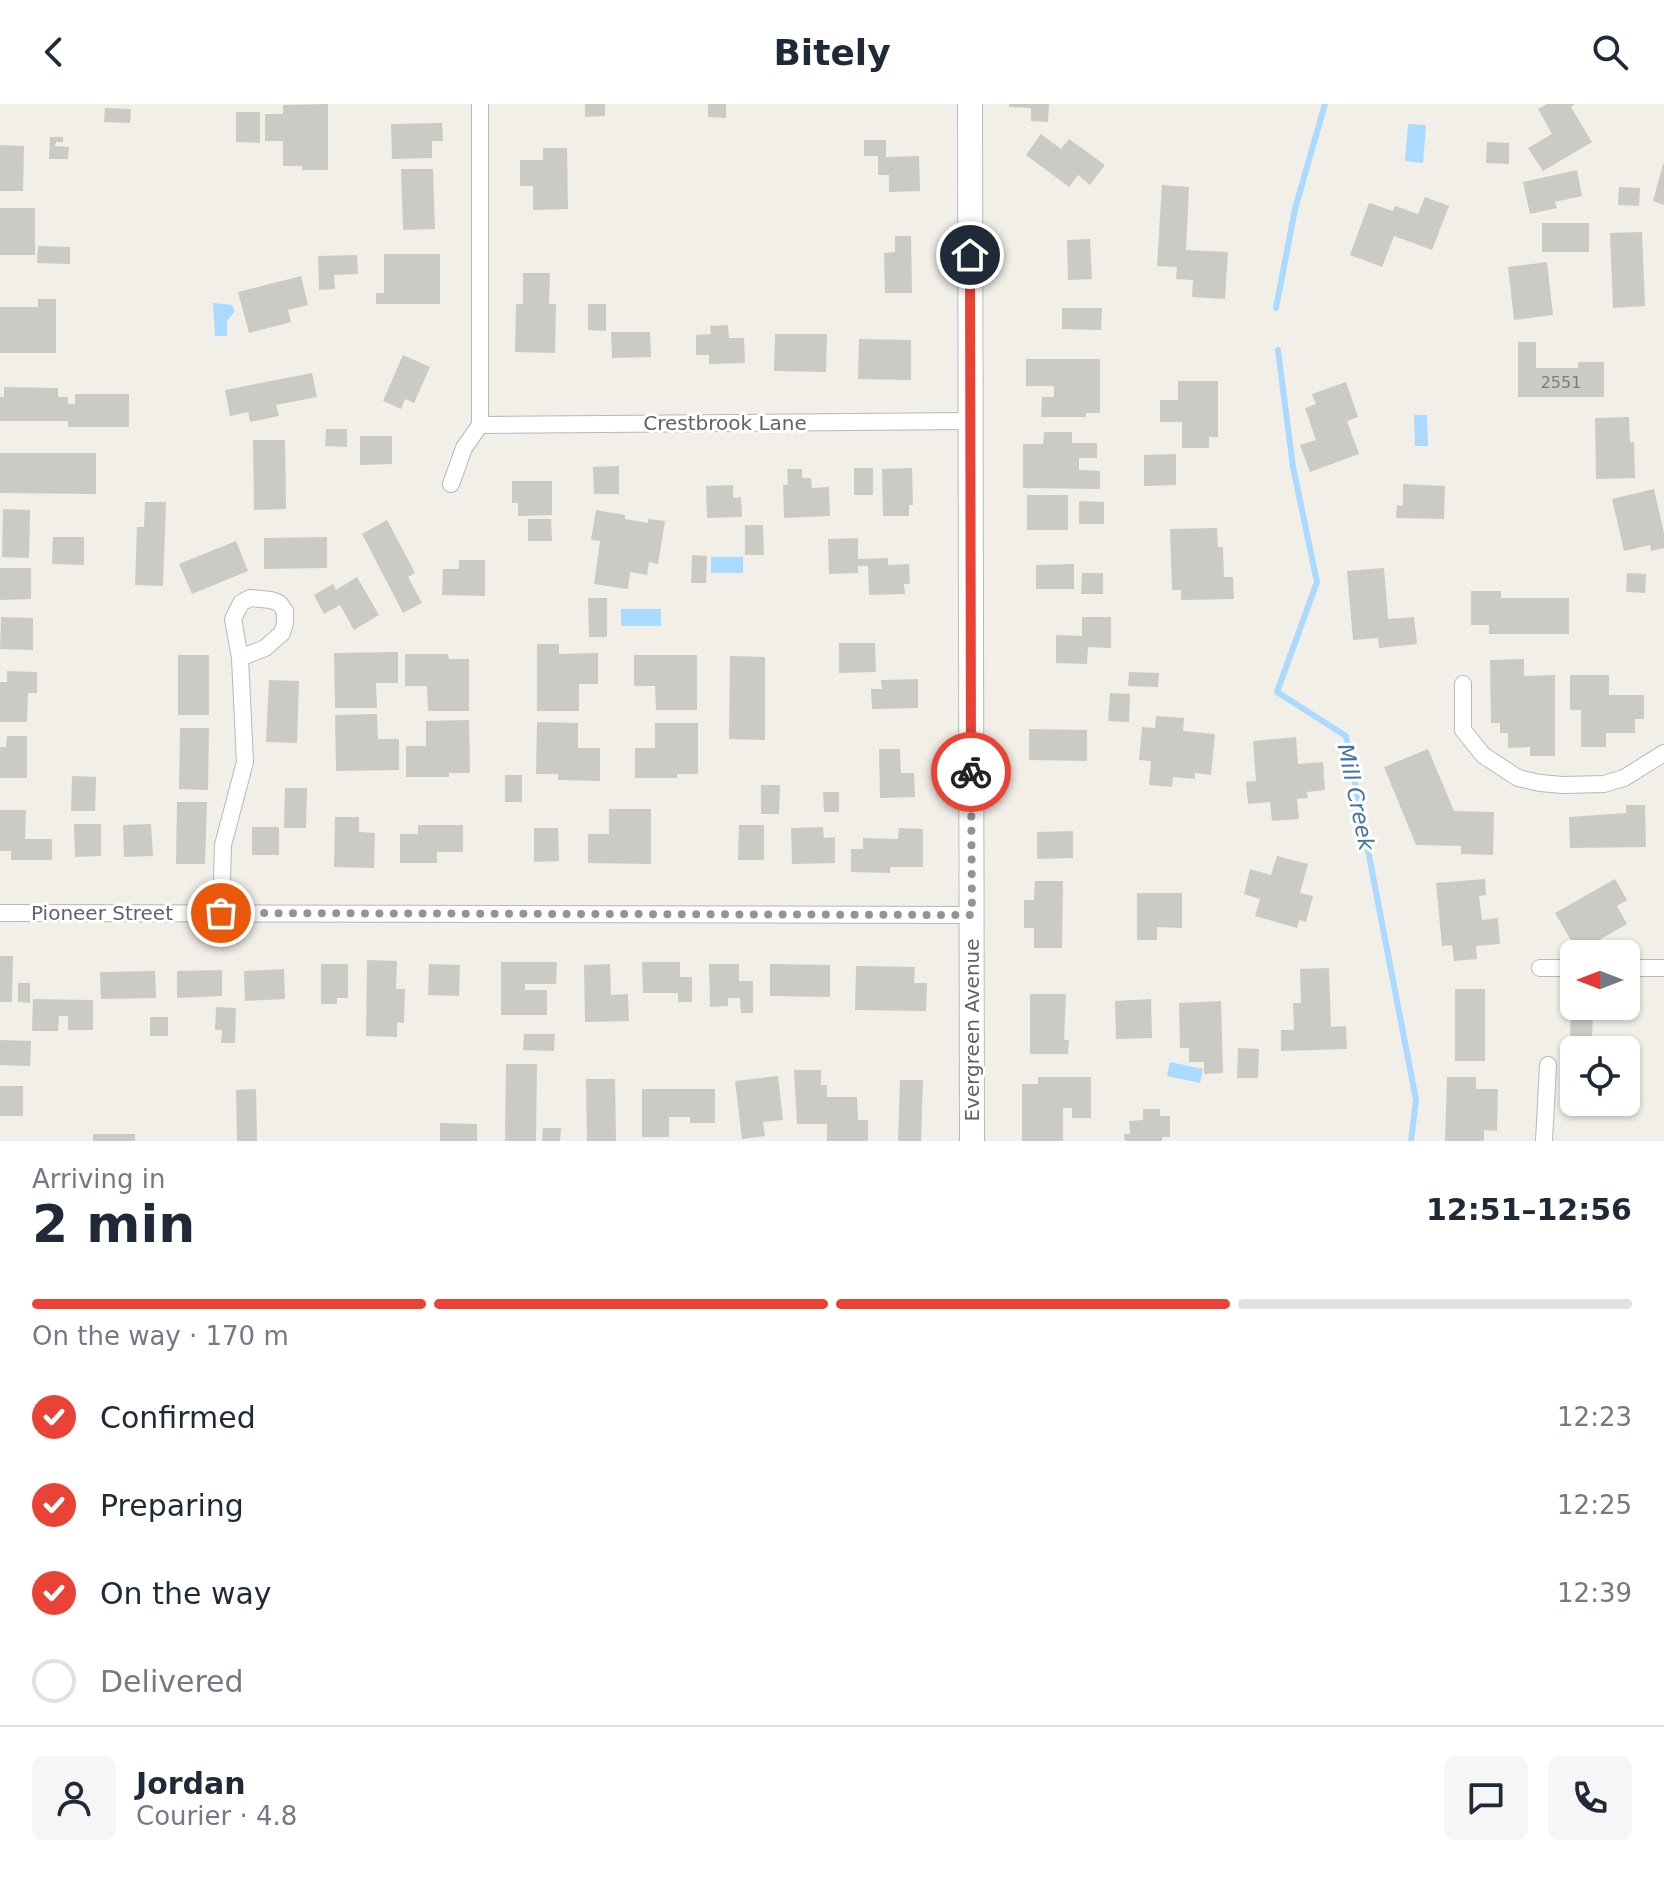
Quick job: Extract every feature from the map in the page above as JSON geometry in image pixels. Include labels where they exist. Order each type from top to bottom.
[{"type":"street","points":[[451,484],[464,448],[480,425],[480,104]]},
{"type":"street","name":"Evergreen Avenue","points":[[970,104],[972,1141]]},
{"type":"street","name":"Crestbrook Lane","points":[[480,425],[971,421]]},
{"type":"street","points":[[221,913],[223,845],[245,762],[240,658]]},
{"type":"street","points":[[1463,684],[1463,730],[1483,755],[1518,778],[1551,784],[1604,784],[1624,778],[1664,753]]},
{"type":"street","name":"Pioneer Street","points":[[0,913],[972,915]]},
{"type":"street","points":[[1540,968],[1560,968]]},
{"type":"street","points":[[1640,968],[1664,968]]},
{"type":"street","points":[[1544,1141],[1548,1065]]},
{"type":"water","points":[[1408,124],[1426,125],[1423,163],[1405,161]]},
{"type":"water","points":[[213,303],[232,305],[235,311],[227,321],[227,336],[215,336]]},
{"type":"water","points":[[1414,415],[1427,415],[1428,446],[1415,446]]},
{"type":"water","points":[[711,557],[743,557],[743,573],[711,573]]},
{"type":"water","points":[[621,609],[661,609],[661,626],[621,626]]},
{"type":"water","points":[[1170,1062],[1203,1069],[1200,1083],[1167,1076]]},
{"type":"building","points":[[328,104],[328,170],[283,166],[283,141],[265,141],[265,114],[283,114],[283,105]]},
{"type":"building","points":[[585,104],[605,104],[605,116],[585,117]]},
{"type":"building","points":[[708,104],[726,104],[726,118],[708,117]]},
{"type":"building","points":[[1009,104],[1049,104],[1048,122],[1031,121],[1031,108],[1009,107]]},
{"type":"building","points":[[1547,104],[1575,104],[1571,107],[1592,142],[1543,171],[1528,148],[1552,134],[1538,109]]},
{"type":"building","points":[[105,108],[131,109],[130,123],[104,122]]},
{"type":"building","points":[[236,112],[260,112],[260,143],[236,142]]},
{"type":"building","points":[[442,123],[443,141],[432,141],[432,158],[392,159],[391,124]]},
{"type":"building","points":[[1041,134],[1061,149],[1069,139],[1105,165],[1090,185],[1078,175],[1069,187],[1026,155]]},
{"type":"building","points":[[50,137],[63,137],[63,142],[56,142],[55,146],[69,147],[68,159],[49,159]]},
{"type":"building","points":[[864,140],[886,140],[886,157],[919,156],[920,191],[889,192],[889,175],[878,175],[878,156],[864,156]]},
{"type":"building","points":[[1487,142],[1509,143],[1509,164],[1486,163]]},
{"type":"building","points":[[0,145],[24,146],[23,191],[0,191]]},
{"type":"building","points":[[543,148],[567,148],[568,209],[533,210],[533,186],[520,186],[520,160],[543,160]]},
{"type":"building","points":[[1664,164],[1664,205],[1653,201]]},
{"type":"building","points":[[401,169],[433,169],[435,229],[403,230]]},
{"type":"building","points":[[1577,170],[1582,196],[1555,202],[1557,208],[1530,214],[1523,182]]},
{"type":"building","points":[[1162,185],[1189,187],[1186,250],[1228,252],[1225,299],[1192,297],[1193,280],[1176,279],[1177,267],[1157,266]]},
{"type":"building","points":[[1619,187],[1640,188],[1639,206],[1618,205]]},
{"type":"building","points":[[1425,197],[1449,206],[1432,250],[1394,236],[1382,267],[1350,255],[1369,203],[1393,211],[1395,206],[1418,214]]},
{"type":"building","points":[[0,208],[35,208],[35,255],[0,255]]},
{"type":"building","points":[[1542,223],[1589,223],[1589,252],[1542,252]]},
{"type":"building","points":[[1642,232],[1645,306],[1613,308],[1610,233]]},
{"type":"building","points":[[895,236],[911,236],[912,293],[885,293],[884,253],[895,252]]},
{"type":"building","points":[[1090,239],[1092,279],[1068,280],[1067,240]]},
{"type":"building","points":[[38,246],[70,247],[70,264],[37,263]]},
{"type":"building","points":[[384,254],[440,254],[440,304],[376,304],[376,293],[384,293]]},
{"type":"building","points":[[357,255],[358,274],[334,275],[335,289],[319,290],[318,256]]},
{"type":"building","points":[[1547,262],[1553,315],[1514,320],[1508,267]]},
{"type":"building","points":[[523,273],[550,273],[549,304],[556,304],[555,353],[515,352],[516,304],[523,304]]},
{"type":"building","points":[[301,276],[308,305],[288,310],[291,322],[249,333],[238,292]]},
{"type":"building","points":[[38,299],[56,299],[56,353],[0,353],[0,307],[38,307]]},
{"type":"building","points":[[588,304],[606,304],[606,331],[588,330]]},
{"type":"building","points":[[1062,308],[1102,308],[1101,330],[1062,329]]},
{"type":"building","points":[[728,325],[729,338],[744,338],[745,363],[709,364],[709,355],[696,355],[696,335],[711,334],[710,326]]},
{"type":"building","points":[[611,332],[650,332],[651,357],[612,358]]},
{"type":"building","points":[[775,334],[827,334],[826,372],[774,371]]},
{"type":"building","points":[[859,339],[911,340],[911,380],[858,379]]},
{"type":"building","points":[[1518,342],[1536,342],[1536,368],[1578,368],[1578,362],[1604,362],[1604,397],[1518,397]]},
{"type":"building","points":[[403,355],[430,367],[414,403],[405,399],[401,409],[383,401]]},
{"type":"building","points":[[1026,359],[1100,359],[1100,413],[1086,413],[1086,417],[1041,417],[1042,397],[1054,397],[1054,386],[1026,386]]},
{"type":"building","points":[[312,373],[317,397],[276,405],[279,416],[250,422],[248,412],[230,416],[225,390]]},
{"type":"building","points":[[1178,381],[1218,381],[1218,437],[1209,437],[1209,448],[1182,448],[1182,422],[1160,422],[1160,400],[1178,400]]},
{"type":"building","points":[[1346,382],[1358,417],[1347,421],[1359,454],[1310,472],[1300,445],[1316,440],[1305,408],[1316,404],[1312,394]]},
{"type":"building","points":[[4,387],[58,388],[58,397],[68,397],[68,404],[75,404],[75,394],[129,394],[129,427],[68,427],[68,421],[0,421],[0,397],[4,397]]},
{"type":"building","points":[[1629,417],[1630,442],[1634,442],[1635,478],[1596,479],[1595,418]]},
{"type":"building","points":[[326,429],[347,429],[347,447],[325,446]]},
{"type":"building","points":[[1044,432],[1072,432],[1072,443],[1097,443],[1097,458],[1079,458],[1079,470],[1100,471],[1100,489],[1023,488],[1023,444],[1043,444]]},
{"type":"building","points":[[360,436],[392,436],[392,464],[360,465]]},
{"type":"building","points":[[253,440],[285,440],[286,509],[254,510]]},
{"type":"building","points":[[0,453],[96,453],[96,494],[0,493]]},
{"type":"building","points":[[1176,454],[1176,485],[1144,486],[1144,455]]},
{"type":"building","points":[[619,466],[619,494],[594,494],[593,467]]},
{"type":"building","points":[[854,468],[873,468],[873,495],[854,495]]},
{"type":"building","points":[[912,468],[913,505],[909,505],[909,516],[883,516],[882,469]]},
{"type":"building","points":[[787,469],[802,469],[802,478],[811,478],[812,488],[829,487],[830,516],[784,518],[783,485],[788,485]]},
{"type":"building","points":[[512,481],[552,481],[552,515],[518,516],[518,503],[512,503]]},
{"type":"building","points":[[1403,484],[1445,486],[1444,519],[1396,518],[1397,505],[1403,506]]},
{"type":"building","points":[[733,485],[733,498],[741,497],[742,517],[707,518],[706,486]]},
{"type":"building","points":[[1654,489],[1664,533],[1664,548],[1651,551],[1650,545],[1624,551],[1612,499]]},
{"type":"building","points":[[1027,495],[1068,495],[1068,530],[1027,530]]},
{"type":"building","points":[[1079,501],[1104,502],[1104,524],[1079,524]]},
{"type":"building","points":[[145,502],[166,502],[163,586],[135,585],[137,527],[144,527]]},
{"type":"building","points":[[3,509],[30,510],[29,558],[2,557]]},
{"type":"building","points":[[596,510],[648,523],[648,519],[665,521],[658,564],[649,562],[647,575],[630,572],[628,589],[594,584],[600,541],[591,540]]},
{"type":"building","points":[[528,519],[551,519],[552,541],[528,541]]},
{"type":"building","points":[[387,520],[415,573],[408,577],[422,603],[403,613],[362,534]]},
{"type":"building","points":[[745,525],[763,525],[764,555],[745,555]]},
{"type":"building","points":[[1217,528],[1218,547],[1223,547],[1224,577],[1233,577],[1234,599],[1181,600],[1181,590],[1172,590],[1170,529]]},
{"type":"building","points":[[53,537],[84,537],[84,565],[52,564]]},
{"type":"building","points":[[327,537],[327,568],[264,569],[264,538]]},
{"type":"building","points":[[858,538],[858,559],[888,558],[888,565],[909,564],[910,584],[904,584],[905,594],[869,595],[868,566],[858,566],[858,573],[829,574],[828,539]]},
{"type":"building","points":[[236,541],[248,571],[192,594],[179,564]]},
{"type":"building","points":[[692,555],[707,556],[706,583],[691,583]]},
{"type":"building","points":[[459,560],[485,560],[485,596],[442,595],[443,569],[459,569]]},
{"type":"building","points":[[1074,564],[1074,589],[1036,589],[1036,565]]},
{"type":"building","points":[[0,568],[31,568],[31,599],[0,600]]},
{"type":"building","points":[[1384,568],[1388,619],[1414,617],[1417,644],[1379,648],[1378,638],[1353,640],[1347,571]]},
{"type":"building","points":[[1082,573],[1103,573],[1103,594],[1081,594]]},
{"type":"building","points":[[1627,573],[1646,574],[1645,593],[1626,592]]},
{"type":"building","points":[[357,577],[379,615],[354,630],[340,605],[324,614],[314,595],[333,584],[336,590]]},
{"type":"building","points":[[1471,591],[1501,591],[1501,598],[1569,598],[1569,634],[1489,634],[1489,625],[1471,625]]},
{"type":"building","points":[[588,598],[607,598],[607,637],[589,637]]},
{"type":"building","points":[[1,617],[33,618],[33,650],[0,649]]},
{"type":"building","points":[[1082,617],[1111,617],[1111,648],[1088,647],[1087,664],[1056,663],[1056,635],[1082,636]]},
{"type":"building","points":[[839,643],[875,643],[876,672],[839,673]]},
{"type":"building","points":[[537,644],[559,644],[559,654],[598,653],[598,684],[579,684],[579,711],[537,711]]},
{"type":"building","points":[[398,652],[398,683],[376,683],[377,708],[335,708],[334,653]]},
{"type":"building","points":[[405,654],[448,654],[449,659],[469,659],[469,711],[428,711],[427,686],[405,686]]},
{"type":"building","points":[[178,655],[209,655],[209,715],[178,715]]},
{"type":"building","points":[[634,655],[697,655],[697,710],[656,710],[655,686],[634,686]]},
{"type":"building","points":[[730,656],[765,657],[765,740],[729,739]]},
{"type":"building","points":[[1524,659],[1524,676],[1555,675],[1555,756],[1530,756],[1530,747],[1508,748],[1508,733],[1500,733],[1500,723],[1491,723],[1490,660]]},
{"type":"building","points":[[7,671],[37,672],[37,693],[28,693],[27,722],[0,722],[0,682],[7,682]]},
{"type":"building","points":[[1129,672],[1159,673],[1158,687],[1128,686]]},
{"type":"building","points":[[1570,675],[1609,675],[1609,695],[1644,695],[1644,719],[1635,719],[1635,733],[1606,733],[1606,747],[1581,747],[1581,710],[1570,710]]},
{"type":"building","points":[[918,679],[918,708],[872,709],[871,689],[882,689],[881,680]]},
{"type":"building","points":[[269,680],[299,681],[297,743],[266,742]]},
{"type":"building","points":[[1110,693],[1130,694],[1129,722],[1108,721]]},
{"type":"building","points":[[377,714],[378,739],[399,739],[399,770],[336,771],[335,715]]},
{"type":"building","points":[[1156,716],[1184,718],[1183,731],[1215,734],[1211,775],[1195,773],[1195,779],[1173,777],[1172,787],[1149,785],[1151,761],[1139,760],[1142,727],[1155,728]]},
{"type":"building","points":[[469,720],[470,773],[449,773],[449,777],[406,777],[406,746],[426,746],[426,721]]},
{"type":"building","points":[[537,722],[578,723],[578,748],[600,748],[600,781],[558,780],[558,774],[536,774]]},
{"type":"building","points":[[655,723],[698,723],[698,774],[677,774],[677,778],[635,778],[635,748],[655,748]]},
{"type":"building","points":[[180,728],[209,728],[208,790],[179,789]]},
{"type":"building","points":[[1029,729],[1087,730],[1087,761],[1029,760]]},
{"type":"building","points":[[7,736],[27,736],[27,778],[0,778],[0,747],[6,747]]},
{"type":"building","points":[[1296,737],[1298,764],[1323,762],[1325,790],[1307,792],[1308,798],[1297,799],[1299,819],[1272,821],[1270,802],[1248,804],[1246,782],[1256,781],[1253,741]]},
{"type":"building","points":[[879,749],[900,749],[901,773],[914,773],[915,797],[880,798]]},
{"type":"building","points":[[1428,749],[1454,811],[1494,812],[1493,855],[1461,854],[1461,846],[1416,845],[1384,767]]},
{"type":"building","points":[[505,775],[522,775],[522,802],[505,802]]},
{"type":"building","points":[[72,776],[96,777],[95,811],[71,811]]},
{"type":"building","points":[[761,785],[780,785],[779,814],[761,814]]},
{"type":"building","points":[[285,788],[307,788],[306,828],[284,828]]},
{"type":"building","points":[[823,792],[839,792],[839,812],[824,812]]},
{"type":"building","points":[[177,802],[207,802],[205,864],[176,864]]},
{"type":"building","points":[[1626,805],[1645,805],[1646,847],[1570,848],[1569,817],[1626,813]]},
{"type":"building","points":[[609,809],[651,809],[651,864],[588,863],[588,834],[609,834]]},
{"type":"building","points":[[0,810],[26,810],[25,839],[52,839],[52,860],[11,860],[11,851],[0,851]]},
{"type":"building","points":[[335,817],[359,817],[359,832],[375,833],[374,868],[334,867]]},
{"type":"building","points":[[74,824],[101,824],[101,856],[75,857]]},
{"type":"building","points":[[151,824],[153,856],[124,857],[123,825]]},
{"type":"building","points":[[418,825],[463,825],[463,852],[437,852],[437,863],[400,863],[400,834],[418,834]]},
{"type":"building","points":[[739,825],[764,825],[764,860],[738,860]]},
{"type":"building","points":[[252,827],[279,827],[279,855],[252,855]]},
{"type":"building","points":[[823,827],[824,838],[835,837],[835,863],[792,864],[791,828]]},
{"type":"building","points":[[534,828],[558,828],[559,861],[534,862]]},
{"type":"building","points":[[899,828],[923,829],[923,867],[890,867],[890,873],[851,872],[851,849],[863,849],[863,838],[898,839]]},
{"type":"building","points":[[1073,831],[1073,858],[1037,859],[1037,832]]},
{"type":"building","points":[[1277,856],[1308,864],[1300,893],[1313,896],[1306,922],[1299,920],[1297,928],[1255,916],[1260,899],[1244,894],[1250,869],[1271,875]]},
{"type":"building","points":[[1485,879],[1486,895],[1479,896],[1482,920],[1498,918],[1500,944],[1476,946],[1477,959],[1454,961],[1452,945],[1442,946],[1436,883]]},
{"type":"building","points":[[1615,879],[1627,900],[1617,906],[1627,924],[1599,940],[1571,940],[1555,913]]},
{"type":"building","points":[[1035,881],[1063,881],[1062,948],[1034,948],[1034,928],[1024,928],[1024,900],[1034,900]]},
{"type":"building","points":[[1137,893],[1182,893],[1182,928],[1157,927],[1157,940],[1137,940]]},
{"type":"building","points":[[0,956],[13,956],[12,1002],[0,1002]]},
{"type":"building","points":[[367,960],[397,961],[396,989],[405,989],[404,1023],[397,1022],[397,1037],[366,1036]]},
{"type":"building","points":[[501,962],[557,962],[556,984],[525,984],[525,990],[547,990],[547,1015],[501,1015]]},
{"type":"building","points":[[642,962],[680,962],[680,977],[692,977],[692,1002],[678,1002],[678,993],[643,993]]},
{"type":"building","points":[[321,964],[348,964],[348,998],[337,998],[337,1004],[321,1004]]},
{"type":"building","points":[[429,964],[460,965],[459,996],[428,995]]},
{"type":"building","points":[[610,964],[611,995],[628,994],[629,1021],[585,1022],[584,965]]},
{"type":"building","points":[[709,964],[739,964],[739,981],[753,981],[753,1013],[741,1013],[740,998],[728,998],[728,1006],[710,1007]]},
{"type":"building","points":[[770,964],[830,965],[830,997],[770,996]]},
{"type":"building","points":[[856,966],[915,967],[914,983],[927,983],[926,1011],[855,1010]]},
{"type":"building","points":[[1329,968],[1331,1027],[1346,1026],[1347,1049],[1281,1051],[1281,1030],[1294,1030],[1293,1003],[1301,1003],[1300,969]]},
{"type":"building","points":[[284,969],[285,999],[245,1001],[244,971]]},
{"type":"building","points":[[222,970],[222,996],[177,998],[177,971]]},
{"type":"building","points":[[155,971],[156,998],[101,999],[100,972]]},
{"type":"building","points":[[18,983],[30,983],[30,1003],[18,1002]]},
{"type":"building","points":[[1455,989],[1485,989],[1485,1061],[1455,1061]]},
{"type":"building","points":[[1030,994],[1066,994],[1064,1040],[1069,1040],[1068,1054],[1030,1054]]},
{"type":"building","points":[[33,999],[93,1000],[93,1030],[68,1030],[68,1016],[59,1016],[58,1031],[32,1031]]},
{"type":"building","points":[[1151,999],[1152,1038],[1116,1039],[1115,1001]]},
{"type":"building","points":[[1221,1001],[1223,1073],[1204,1074],[1204,1062],[1189,1062],[1189,1048],[1180,1048],[1179,1003]]},
{"type":"building","points":[[216,1007],[236,1008],[235,1043],[221,1043],[222,1030],[215,1030]]},
{"type":"building","points":[[150,1017],[168,1017],[168,1036],[150,1036]]},
{"type":"building","points":[[1570,1020],[1593,1020],[1592,1036],[1570,1036]]},
{"type":"building","points":[[524,1034],[555,1034],[554,1051],[523,1050]]},
{"type":"building","points":[[0,1040],[31,1041],[30,1066],[0,1065]]},
{"type":"building","points":[[1238,1048],[1259,1049],[1258,1078],[1237,1078]]},
{"type":"building","points":[[506,1064],[537,1064],[536,1141],[505,1141]]},
{"type":"building","points":[[794,1070],[821,1070],[821,1085],[827,1085],[827,1097],[857,1097],[858,1120],[868,1120],[868,1141],[827,1141],[827,1124],[797,1124]]},
{"type":"building","points":[[778,1076],[783,1120],[763,1122],[765,1136],[742,1139],[735,1081]]},
{"type":"building","points":[[1038,1077],[1091,1077],[1091,1118],[1072,1118],[1072,1108],[1063,1108],[1063,1141],[1022,1141],[1022,1084],[1038,1084]]},
{"type":"building","points":[[1447,1077],[1476,1077],[1476,1089],[1498,1089],[1497,1131],[1484,1130],[1484,1141],[1445,1141]]},
{"type":"building","points":[[586,1079],[615,1079],[616,1141],[587,1141]]},
{"type":"building","points":[[900,1080],[923,1080],[921,1141],[898,1141]]},
{"type":"building","points":[[0,1086],[23,1086],[23,1116],[0,1116]]},
{"type":"building","points":[[256,1089],[257,1141],[237,1141],[236,1090]]},
{"type":"building","points":[[642,1089],[715,1089],[715,1123],[690,1123],[690,1117],[669,1117],[669,1137],[642,1137]]},
{"type":"building","points":[[1143,1109],[1160,1109],[1160,1116],[1170,1116],[1170,1137],[1162,1137],[1162,1141],[1125,1141],[1124,1134],[1130,1134],[1129,1121],[1143,1120]]},
{"type":"building","points":[[440,1123],[477,1124],[477,1141],[440,1141]]},
{"type":"building","points":[[543,1128],[561,1128],[560,1141],[542,1141]]},
{"type":"building","points":[[93,1134],[135,1134],[135,1141],[93,1141]]},
{"type":"waterway","name":"Mill Creek","points":[[1276,308],[1295,209],[1325,104]]},
{"type":"waterway","name":"Mill Creek","points":[[1278,350],[1293,467],[1317,582],[1277,692],[1346,736],[1416,1100],[1411,1141]]},
{"type":"way so far","points":[[221,913],[972,915],[971,772]]},
{"type":"route","points":[[970,255],[971,772]]}]
